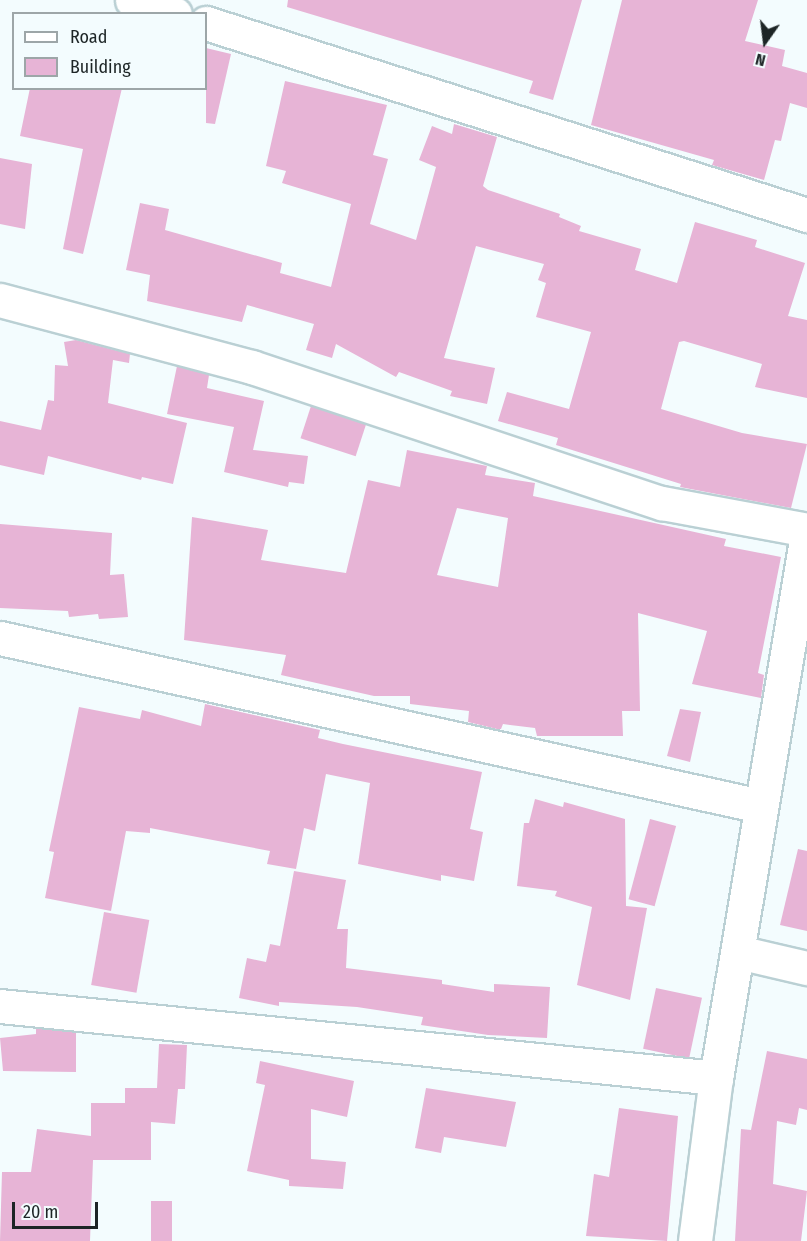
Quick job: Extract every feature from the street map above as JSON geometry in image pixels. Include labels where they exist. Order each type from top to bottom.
[{"type":"street","points":[[132,0],[169,12]]},
{"type":"street","points":[[207,23],[807,215]]},
{"type":"street","points":[[0,300],[252,367],[662,503],[807,532],[801,600],[760,806],[716,1078],[695,1241]]},
{"type":"street","points":[[0,638],[760,806]]},
{"type":"street","points":[[738,952],[807,968]]},
{"type":"street","points":[[0,1006],[716,1078]]},
{"type":"building","points":[[288,0],[582,0],[553,100],[529,93],[533,81],[287,7]]},
{"type":"building","points":[[622,0],[758,0],[745,41],[785,50],[782,66],[807,73],[807,108],[790,103],[781,141],[775,140],[764,180],[712,165],[714,160],[591,125]]},
{"type":"building","points":[[207,48],[231,54],[215,124],[206,123]]},
{"type":"building","points":[[285,81],[387,105],[373,155],[388,159],[370,224],[416,240],[436,167],[419,160],[432,126],[452,134],[454,124],[497,137],[483,186],[488,190],[560,214],[559,217],[581,226],[579,231],[641,249],[635,270],[677,283],[695,222],[757,240],[755,247],[805,263],[788,316],[807,320],[807,398],[755,387],[762,364],[684,341],[679,342],[661,409],[742,433],[807,444],[791,508],[680,487],[681,484],[556,445],[558,438],[498,421],[507,392],[569,409],[591,332],[536,317],[546,283],[538,280],[544,264],[476,246],[444,358],[495,368],[487,404],[450,396],[452,391],[399,372],[396,377],[336,344],[332,358],[306,350],[314,324],[247,305],[242,322],[147,301],[150,275],[126,270],[140,203],[169,209],[165,230],[282,263],[280,273],[331,287],[351,204],[282,183],[286,171],[266,166]]},
{"type":"building","points":[[30,90],[122,90],[83,254],[63,249],[83,149],[20,136]]},
{"type":"building","points":[[0,158],[32,164],[25,229],[0,224]]},
{"type":"building","points":[[76,340],[130,354],[129,363],[113,360],[108,403],[187,423],[173,484],[142,477],[141,480],[48,456],[44,475],[0,465],[0,421],[41,430],[48,400],[54,401],[55,365],[68,366],[64,342]]},
{"type":"building","points":[[177,366],[209,375],[207,388],[264,401],[253,450],[308,456],[304,484],[289,482],[288,487],[224,472],[234,427],[167,414]]},
{"type":"building","points":[[311,406],[366,424],[356,456],[300,438]]},
{"type":"building","points":[[407,450],[487,466],[485,475],[535,483],[533,496],[726,539],[724,546],[781,557],[758,673],[764,675],[761,698],[692,684],[707,631],[638,613],[640,711],[622,711],[623,736],[537,736],[535,728],[503,724],[501,729],[497,729],[468,722],[469,711],[410,704],[410,696],[374,696],[281,675],[286,655],[184,640],[192,517],[268,530],[261,560],[346,573],[368,480],[400,487]],"holes":[[[457,508],[508,518],[498,587],[437,575]]]},
{"type":"building","points":[[0,524],[112,533],[110,575],[124,574],[128,617],[99,619],[98,614],[69,617],[68,611],[0,608]]},
{"type":"building","points":[[205,704],[320,730],[318,738],[482,772],[470,829],[483,832],[474,881],[441,875],[441,881],[358,864],[370,783],[326,774],[315,831],[304,828],[296,869],[267,864],[270,851],[150,828],[150,833],[126,831],[111,911],[45,898],[54,852],[49,851],[79,707],[140,719],[142,710],[201,726]]},
{"type":"building","points":[[680,709],[701,712],[690,762],[667,756]]},
{"type":"building","points":[[535,799],[563,807],[564,802],[625,819],[626,906],[647,908],[630,1000],[577,985],[592,907],[555,896],[557,891],[517,886],[524,823],[529,823]]},
{"type":"building","points":[[650,819],[676,826],[655,906],[629,899]]},
{"type":"building","points":[[798,849],[807,851],[807,931],[780,925]]},
{"type":"building","points":[[294,871],[346,880],[337,929],[348,929],[346,968],[442,980],[442,984],[494,992],[494,984],[550,987],[547,1038],[488,1035],[421,1025],[423,1017],[357,1007],[279,1002],[279,1006],[239,998],[247,958],[266,962],[270,944],[280,946]]},
{"type":"building","points":[[104,912],[149,920],[136,993],[91,985]]},
{"type":"building","points":[[656,988],[702,998],[689,1058],[643,1049]]},
{"type":"building","points":[[36,1028],[76,1032],[76,1072],[3,1071],[0,1038],[36,1034]]},
{"type":"building","points":[[159,1044],[187,1045],[185,1089],[178,1089],[175,1124],[151,1122],[151,1160],[93,1160],[90,1241],[0,1241],[2,1172],[31,1172],[37,1129],[91,1136],[91,1103],[125,1103],[125,1088],[157,1088]]},
{"type":"building","points":[[767,1051],[807,1059],[807,1110],[799,1108],[796,1125],[777,1121],[773,1184],[807,1191],[801,1241],[735,1241],[741,1129],[751,1130]]},
{"type":"building","points":[[260,1061],[354,1081],[347,1117],[311,1109],[311,1159],[346,1162],[343,1189],[289,1186],[289,1180],[247,1171],[265,1085],[256,1083]]},
{"type":"building","points":[[426,1088],[516,1102],[506,1147],[444,1137],[441,1153],[415,1148]]},
{"type":"building","points":[[619,1108],[678,1116],[667,1241],[586,1236],[594,1174],[609,1177]]},
{"type":"building","points":[[151,1201],[172,1201],[172,1241],[151,1241]]}]
